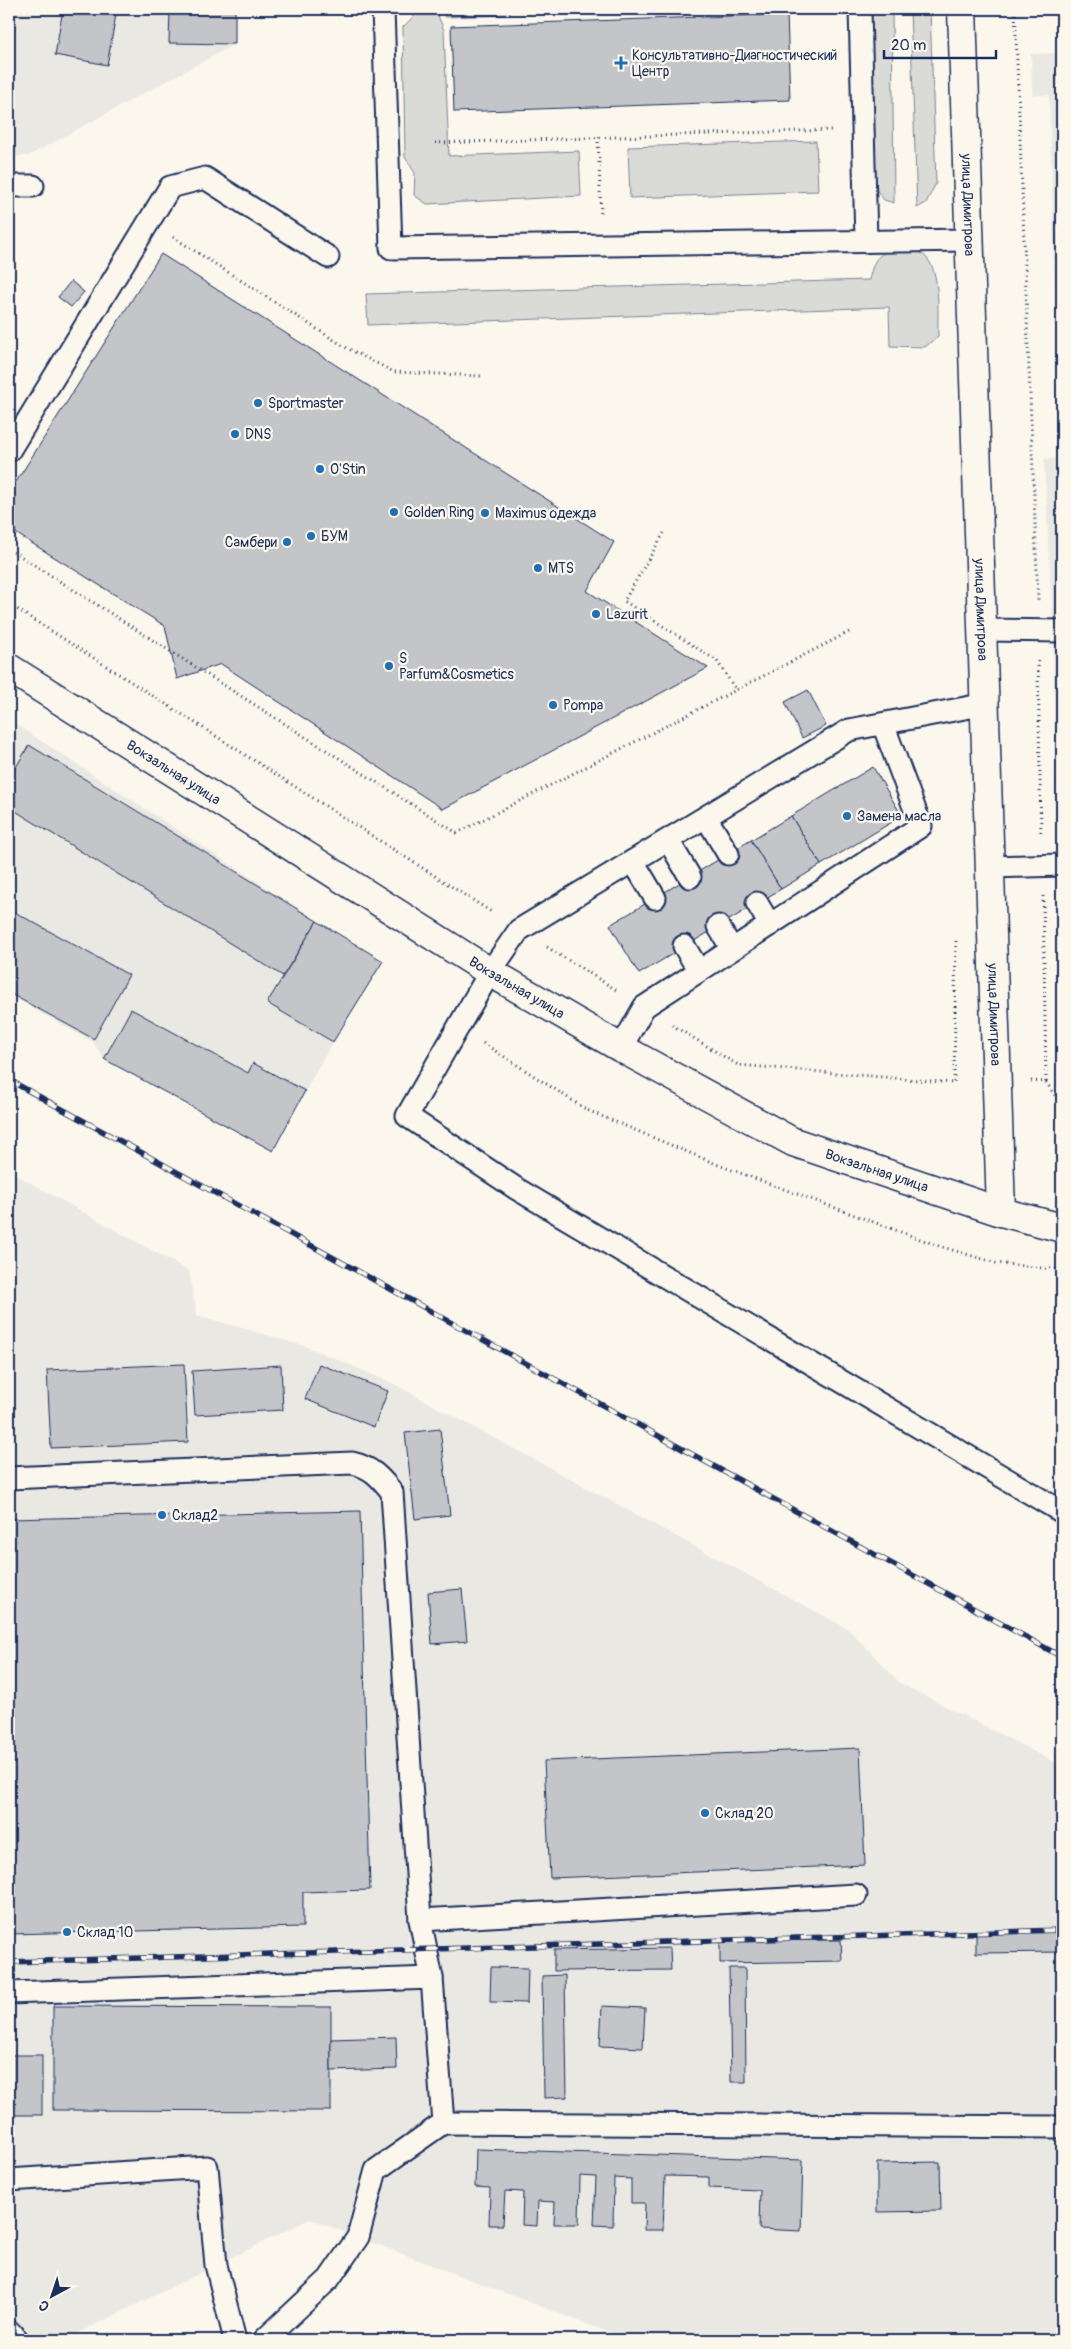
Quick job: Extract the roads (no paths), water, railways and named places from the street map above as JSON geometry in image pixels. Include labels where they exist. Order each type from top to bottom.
[{"type":"street","name":"улица Димитрова","points":[[962,9],[1001,1212]]},
{"type":"street","name":"Вокзальная улица","points":[[9,668],[490,972],[621,1048],[792,1142],[1001,1212],[1062,1228]]},
{"type":"lane","points":[[383,9],[392,248],[970,240]]},
{"type":"lane","points":[[860,9],[866,242]]},
{"type":"lane","points":[[9,451],[170,186],[205,178],[328,257]]},
{"type":"lane","points":[[9,186],[33,186]]},
{"type":"lane","points":[[983,630],[1062,631]]},
{"type":"lane","points":[[986,704],[849,730],[519,930],[490,972],[407,1116],[517,1189],[1062,1512]]},
{"type":"lane","points":[[621,1048],[644,1007],[921,826],[883,724]]},
{"type":"lane","points":[[706,817],[728,854]]},
{"type":"lane","points":[[668,840],[690,877]]},
{"type":"lane","points":[[633,861],[654,898]]},
{"type":"lane","points":[[991,867],[1052,865]]},
{"type":"lane","points":[[757,903],[770,924]]},
{"type":"lane","points":[[718,926],[732,949]]},
{"type":"lane","points":[[684,946],[699,971]]},
{"type":"lane","points":[[9,1478],[352,1463],[365,1466],[380,1477],[392,1492],[420,1920],[432,1978],[443,2122]]},
{"type":"lane","points":[[420,1920],[856,1895]]},
{"type":"lane","points":[[9,1993],[432,1978]]},
{"type":"lane","points":[[264,2340],[329,2279],[358,2237],[376,2170],[443,2122],[1062,2128]]},
{"type":"lane","points":[[9,2180],[208,2167],[216,2265],[235,2340]]},
{"type":"lane","points":[[9,2331],[18,2340]]},
{"type":"railway","points":[[9,1080],[1062,1657]]},
{"type":"railway","points":[[9,1962],[1062,1930]]},
{"type":"place","name":"Консультативно-Диагностический Центр","points":[[621,63]]},
{"type":"place","name":"Sportmaster","points":[[258,403]]},
{"type":"place","name":"DNS","points":[[235,434]]},
{"type":"place","name":"O'Stin","points":[[320,469]]},
{"type":"place","name":"Golden Ring","points":[[394,512]]},
{"type":"place","name":"Maximus одежда","points":[[485,513]]},
{"type":"place","name":"БУМ","points":[[311,536]]},
{"type":"place","name":"Самбери","points":[[287,542]]},
{"type":"place","name":"MTS","points":[[538,568]]},
{"type":"place","name":"Lazurit","points":[[596,614]]},
{"type":"place","name":"S Parfum&Cosmetics","points":[[389,666]]},
{"type":"place","name":"Pompa","points":[[553,705]]},
{"type":"place","name":"Замена масла","points":[[847,816]]},
{"type":"place","name":"Склад2","points":[[162,1515]]},
{"type":"place","name":"Склад 20","points":[[705,1813]]},
{"type":"place","name":"Склад 10","points":[[67,1932]]}]
